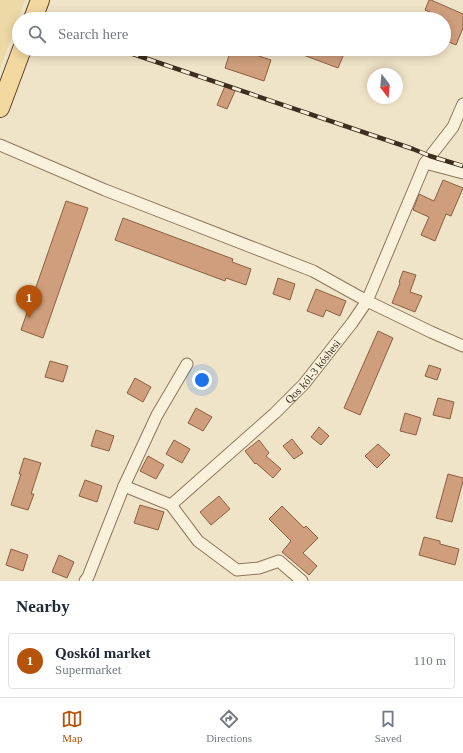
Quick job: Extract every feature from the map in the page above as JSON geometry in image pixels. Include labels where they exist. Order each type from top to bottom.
[{"type":"main road","points":[[36,12],[40,0]]},
{"type":"main road","points":[[0,108],[19,56]]},
{"type":"street","points":[[463,104],[453,127],[425,163],[463,173]]},
{"type":"street","points":[[0,145],[105,190],[313,271],[367,301],[463,346]]},
{"type":"street","name":"Qos kól-3 kóshesi","points":[[171,505],[275,413],[304,384],[352,323],[367,301],[425,163]]},
{"type":"street","points":[[85,581],[124,486],[157,415],[187,364]]},
{"type":"street","points":[[124,486],[171,505],[198,541],[237,570],[259,568],[279,561],[302,581]]},
{"type":"sand","points":[[0,0],[25,0],[21,12],[12,12],[12,36],[0,69]]},
{"type":"building","points":[[429,0],[431,0],[463,14],[463,28],[456,45],[451,43],[451,12],[430,12],[425,10]]},
{"type":"building","points":[[229,56],[259,56],[271,60],[264,81],[225,68]]},
{"type":"building","points":[[306,56],[343,56],[338,68]]},
{"type":"building","points":[[225,86],[235,91],[227,109],[217,105]]},
{"type":"building","points":[[443,180],[463,188],[451,216],[446,214],[435,241],[421,235],[429,217],[413,210],[419,194],[434,201]]},
{"type":"building","points":[[66,201],[88,208],[43,338],[21,330]]},
{"type":"building","points":[[123,218],[233,259],[232,262],[251,269],[246,285],[226,278],[225,281],[115,240]]},
{"type":"building","points":[[403,271],[416,275],[410,292],[422,296],[415,312],[392,303]]},
{"type":"building","points":[[278,278],[295,284],[290,300],[273,294]]},
{"type":"building","points":[[316,289],[346,301],[340,316],[326,310],[323,317],[307,311]]},
{"type":"building","points":[[378,331],[393,338],[360,415],[344,408]]},
{"type":"building","points":[[50,361],[68,366],[63,382],[45,377]]},
{"type":"building","points":[[429,365],[441,369],[437,380],[425,376]]},
{"type":"building","points":[[135,378],[151,387],[143,402],[127,393]]},
{"type":"building","points":[[438,398],[454,402],[450,419],[433,415]]},
{"type":"building","points":[[196,408],[212,417],[203,431],[188,423]]},
{"type":"building","points":[[405,413],[421,418],[416,435],[400,431]]},
{"type":"building","points":[[319,427],[329,436],[321,445],[311,437]]},
{"type":"building","points":[[96,430],[114,436],[109,451],[91,446]]},
{"type":"building","points":[[292,439],[303,453],[294,459],[283,446]]},
{"type":"building","points":[[174,440],[190,449],[182,463],[166,454]]},
{"type":"building","points":[[259,440],[269,453],[266,456],[281,469],[273,478],[256,463],[255,464],[245,451]]},
{"type":"building","points":[[378,444],[390,455],[377,468],[365,456]]},
{"type":"building","points":[[148,456],[164,465],[156,479],[140,471]]},
{"type":"building","points":[[24,458],[41,463],[31,494],[34,494],[28,510],[11,505],[21,474],[19,474]]},
{"type":"building","points":[[448,474],[463,478],[452,522],[436,518]]},
{"type":"building","points":[[85,480],[102,486],[97,502],[79,496]]},
{"type":"building","points":[[219,496],[230,509],[211,525],[200,512]]},
{"type":"building","points":[[140,505],[164,512],[158,530],[134,523]]},
{"type":"building","points":[[282,506],[304,528],[306,526],[318,538],[303,553],[317,566],[309,575],[282,552],[291,541],[269,519]]},
{"type":"building","points":[[424,537],[440,541],[440,544],[459,549],[455,565],[419,555]]},
{"type":"building","points":[[11,549],[28,555],[23,571],[6,565]]},
{"type":"building","points":[[59,555],[74,562],[67,578],[52,572]]},
{"type":"railway","points":[[139,56],[463,166]]},
{"type":"place","name":"Qoskól market","points":[[29,318]]}]
